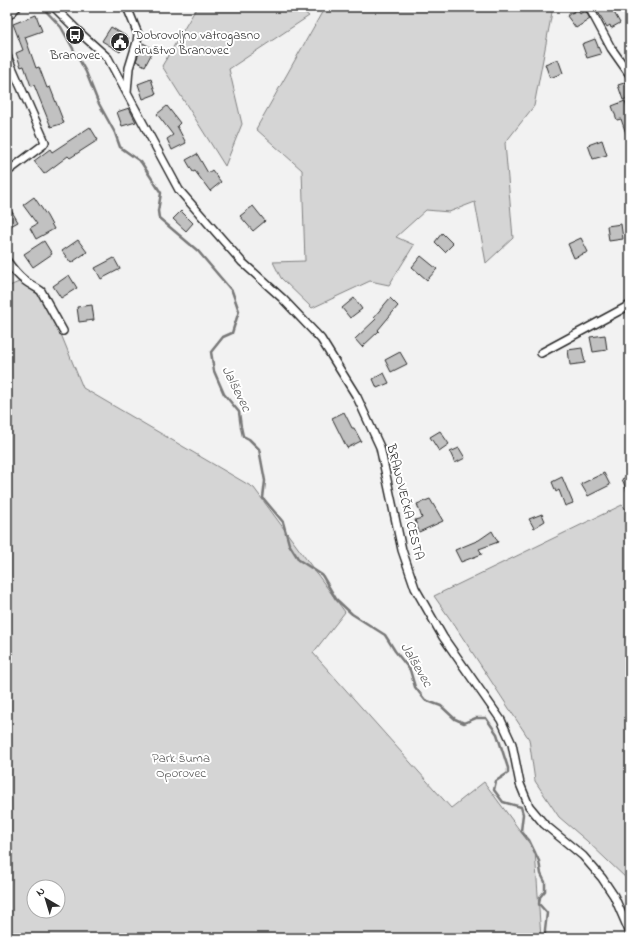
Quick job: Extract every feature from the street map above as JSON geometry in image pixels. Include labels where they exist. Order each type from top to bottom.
[{"type":"street","points":[[7,17],[17,7]]},
{"type":"street","name":"BRANOVEČKA CESTA","points":[[54,7],[108,58],[180,190],[242,262],[282,298],[321,339],[357,397],[380,447],[402,550],[415,588],[443,637],[501,720],[512,744],[520,784],[529,806],[544,824],[583,856],[602,878],[614,896],[630,933]]},
{"type":"street","points":[[127,7],[138,34],[129,68],[127,93]]},
{"type":"street","points":[[589,7],[611,48],[630,75]]},
{"type":"street","points":[[7,56],[45,142],[7,172]]},
{"type":"street","points":[[7,261],[22,279],[36,287],[63,331]]},
{"type":"street","points":[[541,353],[630,305]]},
{"type":"green space","points":[[197,7],[298,7],[309,16],[229,69],[242,124],[225,166],[162,66]]},
{"type":"green space","points":[[325,7],[553,7],[534,106],[505,143],[513,238],[486,263],[475,202],[449,212],[426,210],[396,237],[414,245],[389,285],[370,281],[312,308],[281,278],[273,262],[305,261],[302,170],[256,129]]},
{"type":"green space","name":"Park šuma Oporovec","points":[[19,282],[47,300],[83,388],[254,488],[345,612],[313,653],[451,808],[484,782],[535,851],[541,938],[7,938],[7,287]]},
{"type":"green space","points":[[622,505],[630,513],[630,885],[628,880],[559,817],[535,781],[529,739],[434,596]]},
{"type":"building","points":[[602,7],[611,7],[620,23],[611,28],[610,25],[607,27],[598,12],[603,9]]},
{"type":"building","points":[[577,9],[580,14],[585,10],[590,19],[576,28],[567,16]]},
{"type":"building","points":[[36,15],[42,31],[25,37],[36,68],[39,67],[47,88],[50,87],[64,123],[51,127],[34,85],[31,86],[24,66],[21,67],[16,53],[23,50],[13,24]]},
{"type":"building","points":[[111,27],[129,38],[120,52],[102,41]]},
{"type":"building","points":[[595,39],[601,54],[587,58],[582,44]]},
{"type":"building","points":[[143,43],[154,49],[145,66],[136,61]]},
{"type":"building","points":[[558,59],[563,73],[550,78],[545,64]]},
{"type":"building","points":[[151,79],[156,94],[143,99],[138,84]]},
{"type":"building","points":[[630,81],[630,97],[623,100],[618,85]]},
{"type":"building","points":[[625,101],[630,114],[629,142],[621,119],[617,120],[612,106]]},
{"type":"building","points":[[167,106],[180,123],[177,126],[186,143],[172,150],[167,139],[173,135],[157,114]]},
{"type":"building","points":[[129,108],[136,122],[122,126],[117,112]]},
{"type":"building","points":[[90,127],[98,140],[70,158],[68,156],[44,174],[34,161],[50,149],[52,152]]},
{"type":"building","points":[[602,140],[607,155],[593,159],[588,145]]},
{"type":"building","points":[[197,154],[208,173],[212,170],[221,182],[210,191],[195,171],[193,172],[186,160]]},
{"type":"building","points":[[34,197],[54,229],[36,239],[30,228],[37,224],[23,205]]},
{"type":"building","points":[[7,203],[18,222],[7,228]]},
{"type":"building","points":[[253,206],[265,221],[253,231],[240,216]]},
{"type":"building","points":[[181,211],[193,223],[186,231],[173,219]]},
{"type":"building","points":[[621,224],[623,239],[609,241],[607,226]]},
{"type":"building","points":[[442,233],[453,244],[445,252],[435,242]]},
{"type":"building","points":[[581,238],[588,252],[574,258],[568,244]]},
{"type":"building","points":[[78,240],[87,252],[71,263],[62,251]]},
{"type":"building","points":[[44,241],[52,254],[33,267],[24,254]]},
{"type":"building","points":[[421,256],[437,269],[427,280],[412,267]]},
{"type":"building","points":[[114,258],[120,269],[101,279],[95,268]]},
{"type":"building","points":[[69,275],[77,288],[61,298],[53,286]]},
{"type":"building","points":[[354,298],[362,309],[350,318],[342,308]]},
{"type":"building","points":[[390,298],[398,306],[378,330],[379,331],[362,347],[355,339],[376,319],[374,317]]},
{"type":"building","points":[[92,305],[94,320],[79,322],[77,307]]},
{"type":"building","points":[[605,335],[607,350],[593,352],[590,337]]},
{"type":"building","points":[[582,348],[585,363],[570,365],[568,350]]},
{"type":"building","points":[[400,352],[407,364],[391,372],[385,360]]},
{"type":"building","points":[[384,373],[389,383],[377,388],[373,379]]},
{"type":"building","points":[[344,412],[361,441],[347,448],[332,418]]},
{"type":"building","points":[[440,431],[449,444],[439,451],[430,437]]},
{"type":"building","points":[[459,448],[465,458],[455,463],[450,452]]},
{"type":"building","points":[[604,473],[610,485],[588,496],[581,484]]},
{"type":"building","points":[[630,475],[630,498],[622,479]]},
{"type":"building","points":[[562,477],[573,503],[565,506],[559,490],[556,492],[552,482]]},
{"type":"building","points":[[430,499],[443,521],[419,532],[415,520],[422,518],[417,504]]},
{"type":"building","points":[[542,514],[545,521],[534,528],[529,519]]},
{"type":"building","points":[[492,531],[498,542],[479,549],[482,554],[461,562],[455,550],[479,540]]},
{"type":"waterway","name":"Jalševec","points":[[42,7],[61,27],[86,72],[98,102],[115,133],[120,147],[141,162],[161,193],[158,211],[159,218],[198,251],[232,291],[239,311],[232,333],[223,337],[211,352],[214,371],[224,394],[239,412],[243,436],[249,439],[259,449],[265,481],[263,498],[283,522],[289,544],[299,560],[322,575],[336,599],[352,614],[385,635],[410,670],[415,687],[425,700],[441,706],[455,719],[464,723],[476,718],[486,718],[497,734],[508,768],[508,773],[496,781],[494,790],[503,802],[521,807],[523,814],[521,831],[529,840],[539,861],[541,874],[545,882],[545,891],[540,897],[539,904],[547,913],[545,938]]},
{"type":"place","name":"Branovec","points":[[75,35]]},
{"type":"place","name":"Dobrovoljno vatrogasno društvo Branovec","points":[[120,42]]}]
